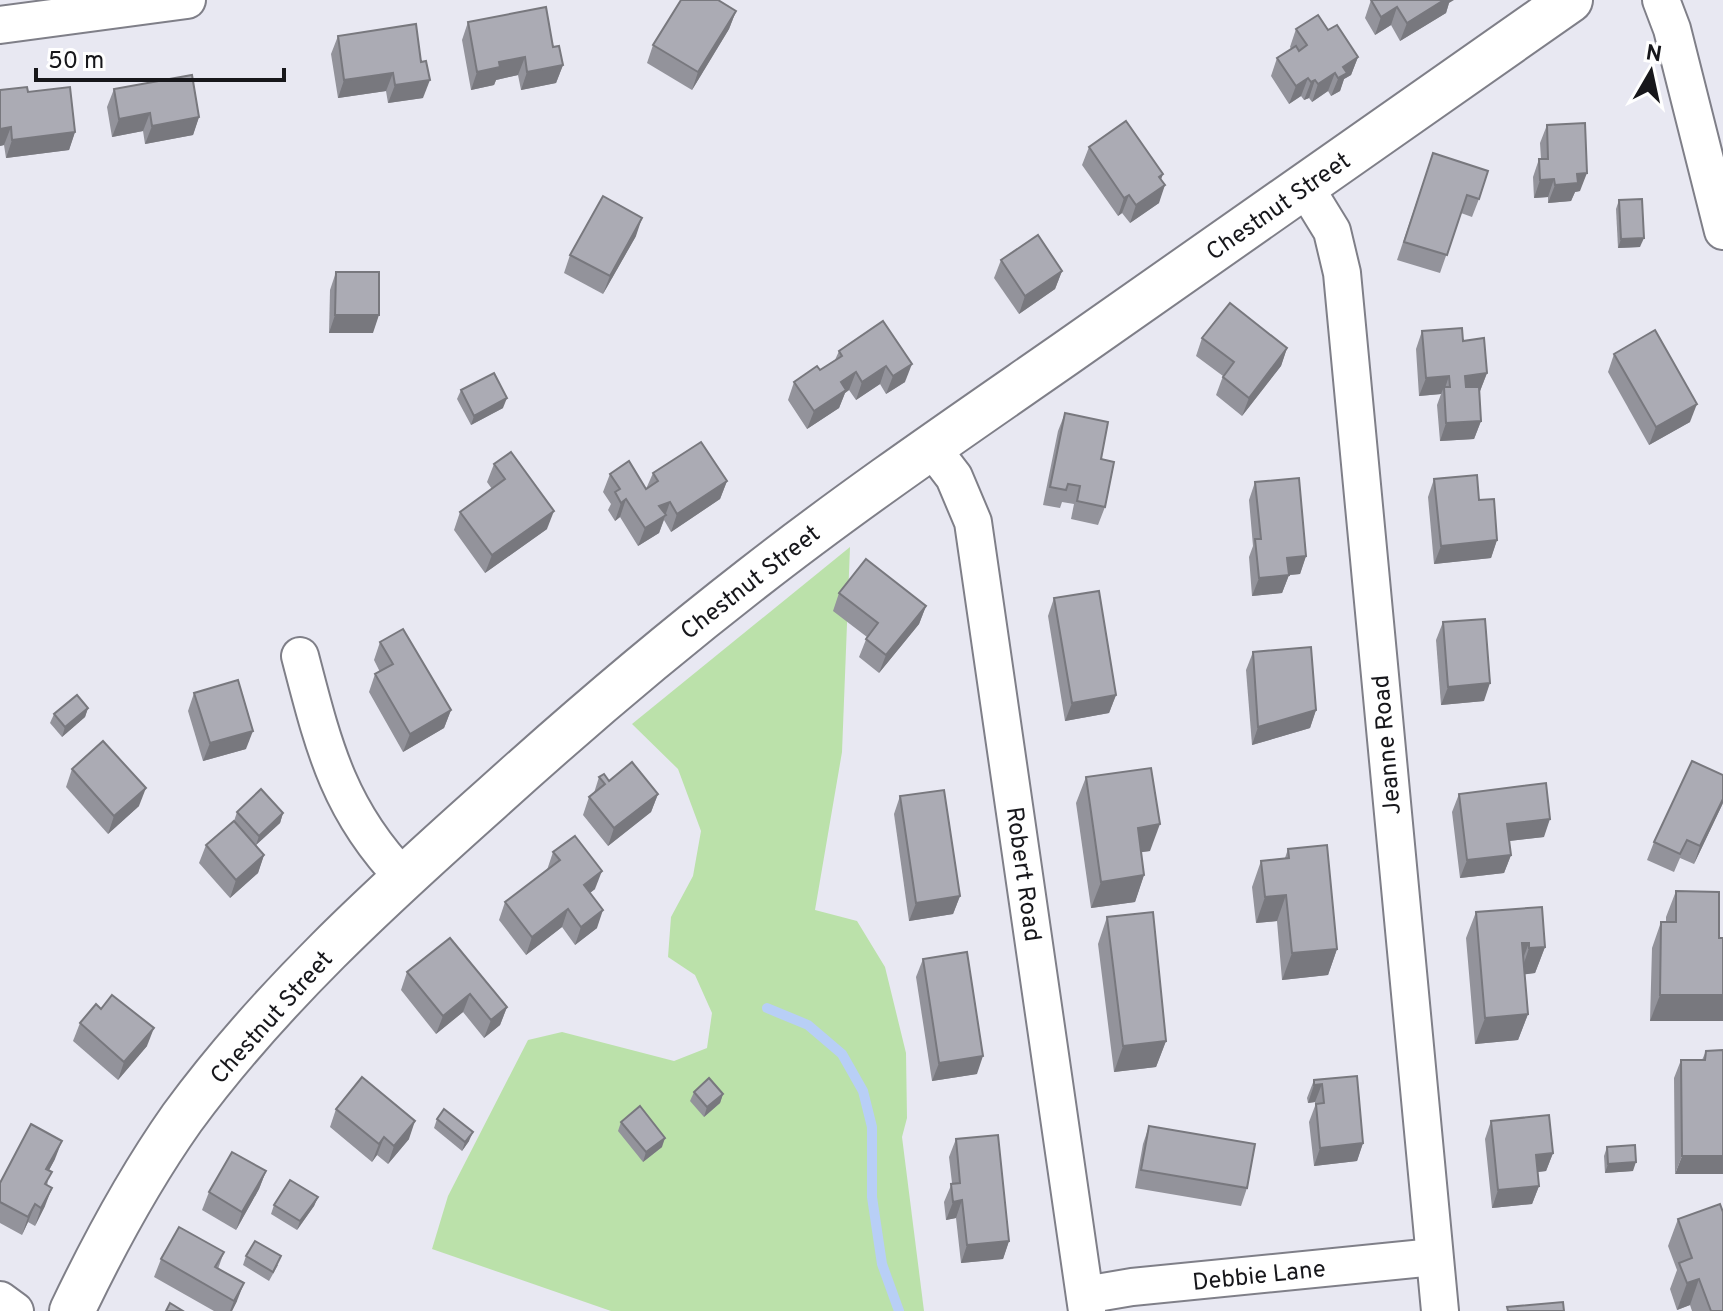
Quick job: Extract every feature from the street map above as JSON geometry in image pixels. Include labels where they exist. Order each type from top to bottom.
[{"type":"main road","name":"Chestnut Street","points":[[72,1311],[130,1199],[190,1109],[268,1015],[404,878],[529,765],[774,562],[931,447],[1570,0]]},
{"type":"street","points":[[0,25],[187,0]]},
{"type":"street","points":[[1661,0],[1672,29],[1723,231]]},
{"type":"street","name":"Jeanne Road","points":[[1305,187],[1332,231],[1342,273],[1440,1311]]},
{"type":"street","name":"Robert Road","points":[[931,447],[954,477],[973,522],[1086,1303]]},
{"type":"street","points":[[300,656],[331,766],[368,835],[404,878]]},
{"type":"street","name":"Debbie Lane","points":[[1086,1303],[1132,1287],[1434,1257]]},
{"type":"street","points":[[0,1300],[15,1311]]},
{"type":"green space","points":[[850,547],[842,752],[815,910],[857,921],[885,967],[906,1053],[907,1118],[902,1137],[924,1311],[611,1311],[432,1249],[448,1196],[528,1040],[562,1032],[674,1061],[707,1048],[712,1013],[695,975],[668,957],[671,917],[693,876],[701,831],[678,769],[632,724]]},
{"type":"building","points":[[681,0],[718,0],[736,11],[698,72],[653,45]]},
{"type":"building","points":[[1371,0],[1444,0],[1407,23],[1397,7],[1381,17]]},
{"type":"building","points":[[546,7],[553,47],[559,46],[563,65],[527,72],[525,57],[499,62],[500,67],[477,72],[468,22]]},
{"type":"building","points":[[1318,15],[1328,30],[1337,25],[1358,57],[1343,67],[1347,73],[1338,78],[1335,73],[1318,84],[1308,78],[1296,86],[1277,58],[1296,46],[1299,51],[1307,45],[1296,29]]},
{"type":"building","points":[[416,24],[421,62],[426,61],[430,80],[395,85],[393,73],[344,80],[338,36]]},
{"type":"building","points":[[192,75],[199,117],[152,126],[150,113],[119,119],[114,89]]},
{"type":"building","points":[[27,87],[28,92],[70,87],[75,132],[12,140],[11,127],[0,129],[0,90]]},
{"type":"building","points":[[1126,121],[1163,174],[1159,177],[1165,185],[1136,205],[1129,195],[1124,198],[1089,147]]},
{"type":"building","points":[[1585,123],[1587,173],[1577,174],[1578,183],[1555,185],[1554,179],[1540,180],[1539,159],[1548,159],[1547,125]]},
{"type":"building","points":[[1433,153],[1488,171],[1479,199],[1467,195],[1447,255],[1404,242]]},
{"type":"building","points":[[603,196],[642,218],[610,276],[570,255]]},
{"type":"building","points":[[1642,199],[1644,238],[1621,239],[1619,200]]},
{"type":"building","points":[[1038,235],[1062,271],[1025,296],[1001,260]]},
{"type":"building","points":[[336,272],[379,272],[379,315],[335,315]]},
{"type":"building","points":[[1230,303],[1287,348],[1249,398],[1223,377],[1234,362],[1202,338]]},
{"type":"building","points":[[883,321],[912,364],[893,376],[886,366],[862,382],[856,372],[841,382],[846,390],[814,411],[794,382],[817,366],[820,370],[842,356],[839,351]]},
{"type":"building","points":[[1462,328],[1463,341],[1484,338],[1487,373],[1465,376],[1466,387],[1479,387],[1481,421],[1446,423],[1444,387],[1450,387],[1449,376],[1426,378],[1422,331]]},
{"type":"building","points":[[1655,330],[1697,404],[1656,427],[1614,354]]},
{"type":"building","points":[[494,373],[507,398],[474,416],[461,390]]},
{"type":"building","points":[[1065,413],[1108,422],[1101,459],[1114,462],[1105,507],[1077,501],[1080,486],[1068,484],[1066,490],[1050,487]]},
{"type":"building","points":[[701,442],[727,481],[677,514],[670,502],[659,506],[666,515],[645,528],[626,499],[621,503],[615,492],[620,489],[610,474],[629,461],[646,489],[658,481],[653,473]]},
{"type":"building","points":[[511,452],[554,511],[492,555],[460,512],[505,479],[494,464]]},
{"type":"building","points":[[1477,475],[1479,500],[1494,499],[1497,540],[1441,546],[1434,479]]},
{"type":"building","points":[[1299,478],[1306,556],[1287,558],[1289,575],[1259,578],[1255,539],[1261,539],[1255,482]]},
{"type":"building","points":[[866,559],[926,606],[886,655],[866,639],[878,623],[839,593]]},
{"type":"building","points":[[1099,591],[1116,695],[1072,703],[1054,598]]},
{"type":"building","points":[[1485,619],[1490,683],[1448,687],[1443,622]]},
{"type":"building","points":[[403,629],[451,710],[410,734],[375,674],[393,664],[380,642]]},
{"type":"building","points":[[1311,647],[1316,710],[1258,727],[1253,652]]},
{"type":"building","points":[[238,680],[253,731],[210,743],[194,693]]},
{"type":"building","points":[[77,695],[88,708],[65,727],[54,714]]},
{"type":"building","points":[[103,741],[146,788],[114,816],[72,769]]},
{"type":"building","points":[[1692,761],[1723,775],[1723,799],[1700,846],[1687,840],[1680,854],[1654,842]]},
{"type":"building","points":[[632,762],[658,794],[614,828],[589,797],[605,784],[599,777],[604,774],[609,781]]},
{"type":"building","points":[[1151,768],[1160,824],[1138,828],[1144,875],[1101,882],[1086,777]]},
{"type":"building","points":[[1546,783],[1550,819],[1507,824],[1511,855],[1467,860],[1459,794]]},
{"type":"building","points":[[261,789],[283,813],[259,836],[237,812]]},
{"type":"building","points":[[944,790],[960,896],[916,903],[900,796]]},
{"type":"building","points":[[234,821],[264,855],[236,880],[206,845]]},
{"type":"building","points":[[575,836],[602,871],[584,885],[603,910],[581,927],[568,909],[532,937],[505,902],[560,860],[553,852]]},
{"type":"building","points":[[1327,845],[1337,949],[1292,953],[1286,895],[1265,897],[1261,861],[1289,858],[1288,849]]},
{"type":"building","points":[[1676,891],[1719,892],[1723,995],[1660,995],[1661,922],[1676,922]]},
{"type":"building","points":[[1542,907],[1545,947],[1529,948],[1529,943],[1522,943],[1528,1014],[1485,1018],[1476,912]]},
{"type":"building","points":[[1153,912],[1166,1041],[1123,1046],[1107,917]]},
{"type":"building","points":[[450,938],[507,1007],[491,1020],[470,994],[443,1016],[407,972]]},
{"type":"building","points":[[967,952],[983,1056],[939,1063],[923,959]]},
{"type":"building","points":[[112,995],[154,1028],[124,1062],[80,1023],[96,1004],[101,1009]]},
{"type":"building","points":[[1723,1050],[1723,1156],[1682,1156],[1681,1060],[1705,1060],[1706,1051]]},
{"type":"building","points":[[1357,1076],[1363,1143],[1320,1148],[1316,1104],[1324,1103],[1322,1084],[1314,1085],[1314,1080]]},
{"type":"building","points":[[362,1077],[415,1121],[394,1146],[384,1137],[379,1144],[336,1109]]},
{"type":"building","points":[[709,1078],[723,1094],[707,1107],[694,1092]]},
{"type":"building","points":[[640,1106],[665,1138],[646,1152],[621,1122]]},
{"type":"building","points":[[444,1109],[473,1132],[465,1142],[437,1119]]},
{"type":"building","points":[[1549,1115],[1553,1153],[1536,1155],[1539,1186],[1498,1190],[1491,1121]]},
{"type":"building","points":[[31,1124],[62,1141],[46,1169],[52,1172],[45,1184],[52,1188],[41,1208],[35,1204],[28,1217],[0,1202],[0,1183]]},
{"type":"building","points":[[1149,1126],[1255,1144],[1247,1188],[1141,1170]]},
{"type":"building","points":[[998,1135],[1009,1241],[967,1245],[962,1200],[953,1202],[951,1184],[960,1183],[956,1139]]},
{"type":"building","points":[[1635,1145],[1636,1162],[1608,1164],[1607,1147]]},
{"type":"building","points":[[232,1152],[266,1171],[242,1212],[209,1192]]},
{"type":"building","points":[[290,1180],[318,1197],[300,1221],[274,1205]]},
{"type":"building","points":[[1720,1204],[1723,1212],[1723,1311],[1711,1311],[1699,1279],[1687,1283],[1679,1263],[1692,1258],[1678,1219]]},
{"type":"building","points":[[179,1227],[224,1252],[215,1267],[244,1283],[234,1301],[161,1259]]},
{"type":"building","points":[[255,1241],[281,1256],[273,1272],[246,1256]]},
{"type":"building","points":[[1563,1302],[1564,1311],[1508,1311],[1507,1307]]},
{"type":"building","points":[[170,1303],[183,1311],[166,1311]]},
{"type":"waterway","points":[[767,1008],[808,1025],[842,1054],[863,1091],[872,1127],[872,1197],[882,1264],[899,1311]]}]
